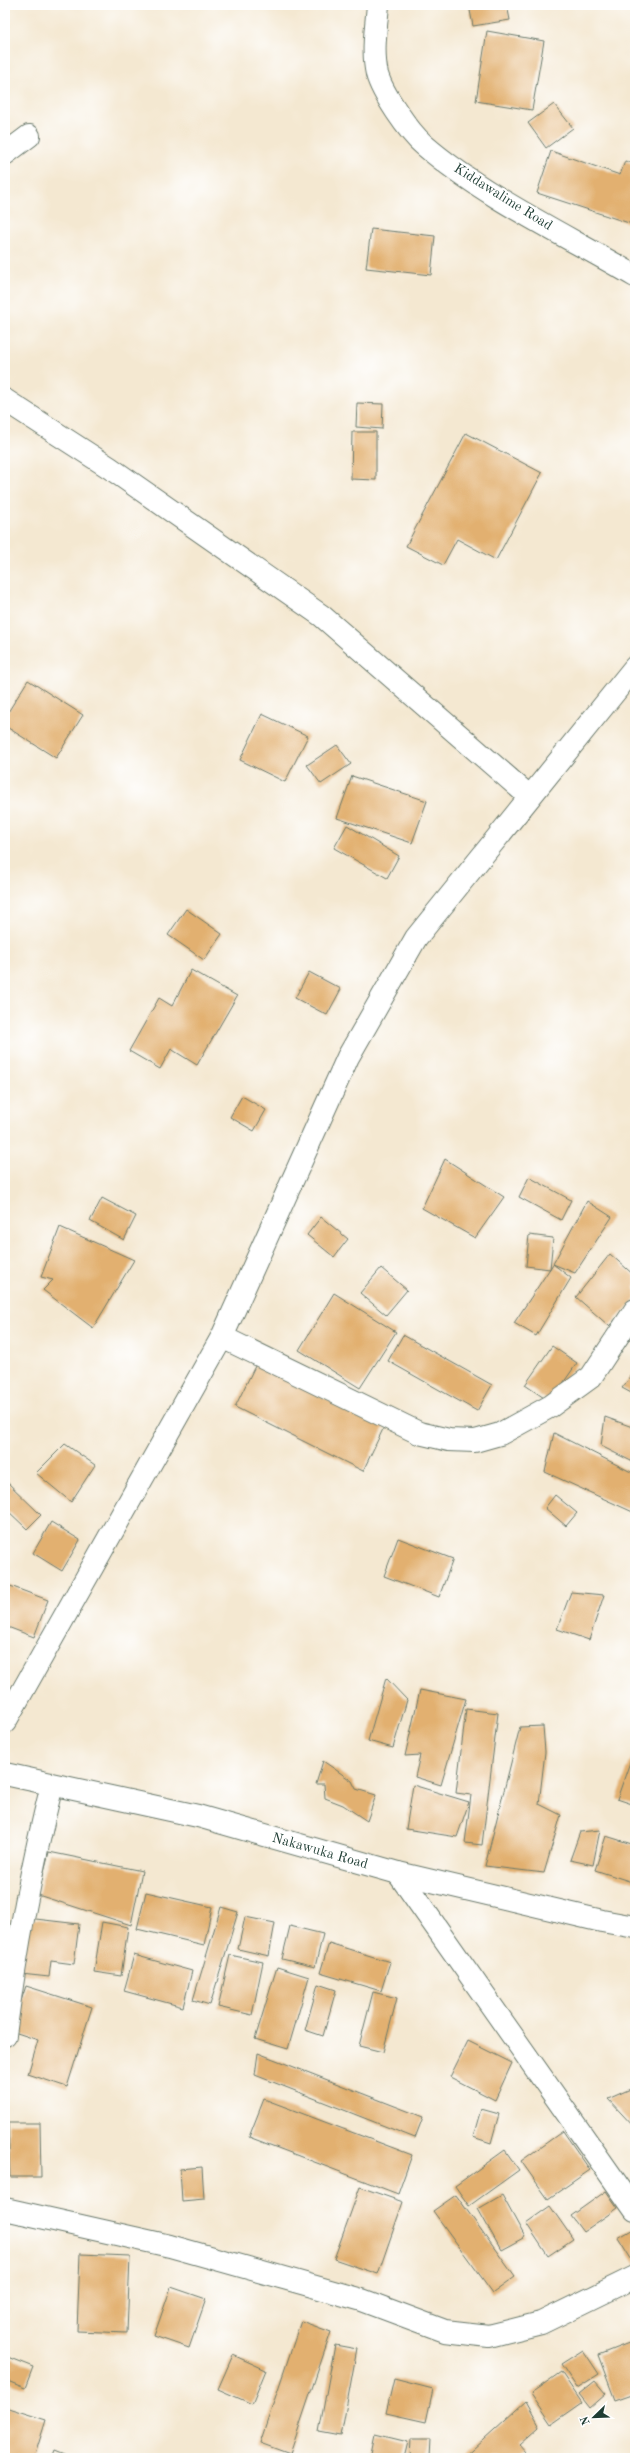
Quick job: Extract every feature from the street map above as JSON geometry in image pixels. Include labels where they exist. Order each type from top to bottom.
[{"type":"street","name":"Kiddawalime Road","points":[[378,5],[374,54],[377,74],[385,95],[422,144],[477,184],[635,276]]},
{"type":"street","points":[[5,154],[29,136]]},
{"type":"street","points":[[5,400],[110,468],[322,616],[530,797]]},
{"type":"street","points":[[5,1722],[222,1337],[348,1057],[416,938],[635,667]]},
{"type":"street","points":[[222,1337],[419,1433],[449,1440],[475,1441],[500,1434],[551,1406],[591,1377],[635,1310]]},
{"type":"street","name":"Nakawuka Road","points":[[5,1774],[198,1816],[398,1873],[594,1920],[635,1927]]},
{"type":"street","points":[[5,2035],[15,1953],[34,1857],[52,1785]]},
{"type":"street","points":[[398,1873],[635,2210]]},
{"type":"street","points":[[5,2209],[170,2246],[362,2300],[445,2331],[475,2335],[490,2336],[540,2323],[635,2277]]},
{"type":"building","points":[[469,5],[507,5],[510,20],[473,26]]},
{"type":"building","points":[[487,31],[544,41],[532,110],[476,101]]},
{"type":"building","points":[[554,104],[573,128],[546,148],[528,123]]},
{"type":"building","points":[[551,151],[620,175],[625,161],[635,164],[635,225],[537,193]]},
{"type":"building","points":[[371,229],[435,236],[431,275],[366,268]]},
{"type":"building","points":[[357,403],[383,404],[382,429],[356,427]]},
{"type":"building","points":[[352,432],[376,432],[376,480],[351,479]]},
{"type":"building","points":[[466,433],[542,473],[496,560],[457,539],[443,565],[406,546]]},
{"type":"building","points":[[28,680],[83,715],[56,758],[5,726],[5,717]]},
{"type":"building","points":[[262,714],[308,736],[285,782],[240,760]]},
{"type":"building","points":[[337,745],[351,764],[321,784],[307,765]]},
{"type":"building","points":[[352,776],[427,801],[412,843],[337,818]]},
{"type":"building","points":[[347,825],[399,856],[387,878],[334,848]]},
{"type":"building","points":[[186,909],[222,934],[204,960],[168,935]]},
{"type":"building","points":[[191,970],[237,996],[197,1065],[171,1049],[160,1069],[129,1051],[159,998],[172,1006]]},
{"type":"building","points":[[309,972],[341,989],[327,1015],[295,998]]},
{"type":"building","points":[[242,1096],[266,1110],[254,1131],[230,1117]]},
{"type":"building","points":[[445,1159],[504,1197],[475,1238],[422,1208]]},
{"type":"building","points":[[529,1177],[571,1200],[561,1220],[519,1197]]},
{"type":"building","points":[[102,1198],[136,1216],[124,1240],[90,1221]]},
{"type":"building","points":[[587,1201],[612,1217],[575,1273],[553,1264]]},
{"type":"building","points":[[321,1217],[348,1239],[334,1257],[307,1235]]},
{"type":"building","points":[[60,1227],[134,1260],[93,1328],[43,1290],[53,1280],[41,1277]]},
{"type":"building","points":[[529,1235],[553,1238],[550,1269],[526,1266]]},
{"type":"building","points":[[610,1254],[635,1276],[635,1299],[609,1326],[576,1297]]},
{"type":"building","points":[[553,1264],[571,1278],[536,1336],[514,1323]]},
{"type":"building","points":[[381,1268],[407,1290],[386,1315],[360,1293]]},
{"type":"building","points":[[334,1293],[396,1332],[360,1388],[299,1350]]},
{"type":"building","points":[[403,1335],[492,1385],[477,1411],[388,1361]]},
{"type":"building","points":[[552,1346],[577,1363],[550,1402],[525,1385]]},
{"type":"building","points":[[256,1364],[384,1427],[363,1471],[235,1407]]},
{"type":"building","points":[[635,1371],[635,1395],[622,1388]]},
{"type":"building","points":[[605,1417],[635,1428],[635,1463],[601,1446]]},
{"type":"building","points":[[554,1433],[635,1474],[635,1513],[545,1472]]},
{"type":"building","points":[[65,1444],[95,1465],[71,1502],[36,1473]]},
{"type":"building","points":[[5,1480],[41,1515],[27,1529],[5,1508]]},
{"type":"building","points":[[555,1495],[577,1513],[566,1526],[545,1508]]},
{"type":"building","points":[[51,1522],[80,1540],[62,1571],[33,1553]]},
{"type":"building","points":[[398,1538],[453,1559],[439,1597],[384,1576]]},
{"type":"building","points":[[5,1584],[48,1600],[34,1637],[5,1626]]},
{"type":"building","points":[[571,1592],[604,1595],[589,1640],[557,1629]]},
{"type":"building","points":[[386,1678],[407,1700],[393,1748],[368,1741]]},
{"type":"building","points":[[420,1690],[466,1699],[441,1785],[415,1777],[420,1755],[405,1756]]},
{"type":"building","points":[[466,1709],[498,1713],[482,1845],[465,1843],[471,1795],[456,1793]]},
{"type":"building","points":[[543,1726],[545,1752],[539,1804],[561,1815],[544,1873],[485,1866],[520,1727]]},
{"type":"building","points":[[635,1748],[635,1805],[617,1799]]},
{"type":"building","points":[[323,1761],[352,1781],[356,1789],[376,1795],[367,1821],[343,1805],[325,1798],[324,1784],[316,1784]]},
{"type":"building","points":[[413,1785],[469,1802],[457,1837],[406,1829]]},
{"type":"building","points":[[600,1830],[593,1865],[570,1860],[580,1832]]},
{"type":"building","points":[[606,1836],[635,1845],[635,1883],[595,1870]]},
{"type":"building","points":[[49,1852],[142,1871],[131,1925],[38,1895]]},
{"type":"building","points":[[146,1892],[212,1907],[204,1945],[137,1929]]},
{"type":"building","points":[[221,1907],[238,1912],[210,2005],[193,2000]]},
{"type":"building","points":[[245,1917],[275,1923],[269,1956],[238,1949]]},
{"type":"building","points":[[27,1918],[79,1924],[74,1964],[51,1961],[49,1977],[21,1974]]},
{"type":"building","points":[[102,1922],[128,1927],[121,1976],[94,1972]]},
{"type":"building","points":[[290,1926],[323,1934],[315,1967],[282,1959]]},
{"type":"building","points":[[329,1943],[390,1962],[381,1991],[320,1973]]},
{"type":"building","points":[[134,1955],[192,1971],[183,2007],[124,1991]]},
{"type":"building","points":[[230,1955],[263,1962],[252,2015],[218,2007]]},
{"type":"building","points":[[277,1967],[309,1977],[288,2049],[255,2039]]},
{"type":"building","points":[[318,1984],[336,1990],[323,2036],[305,2030]]},
{"type":"building","points":[[26,1986],[92,2007],[67,2087],[28,2074],[38,2040],[11,2031]]},
{"type":"building","points":[[373,1992],[397,1998],[383,2052],[359,2046]]},
{"type":"building","points":[[468,2041],[512,2063],[495,2100],[450,2077]]},
{"type":"building","points":[[258,2053],[423,2117],[415,2138],[255,2075]]},
{"type":"building","points":[[635,2087],[635,2128],[608,2099]]},
{"type":"building","points":[[264,2099],[412,2155],[398,2194],[249,2137]]},
{"type":"building","points":[[481,2109],[499,2114],[491,2143],[473,2137]]},
{"type":"building","points":[[8,2123],[40,2123],[41,2177],[10,2177]]},
{"type":"building","points":[[563,2131],[590,2170],[548,2199],[521,2161]]},
{"type":"building","points":[[505,2150],[519,2170],[469,2206],[455,2186]]},
{"type":"building","points":[[202,2167],[204,2199],[182,2201],[180,2169]]},
{"type":"building","points":[[360,2187],[403,2202],[378,2274],[334,2259]]},
{"type":"building","points":[[606,2191],[618,2208],[583,2232],[571,2216]]},
{"type":"building","points":[[456,2195],[515,2277],[493,2293],[433,2211]]},
{"type":"building","points":[[502,2195],[525,2237],[501,2250],[478,2209]]},
{"type":"building","points":[[550,2206],[573,2239],[548,2256],[526,2223]]},
{"type":"building","points":[[635,2228],[635,2265],[618,2238]]},
{"type":"building","points":[[80,2254],[130,2256],[127,2333],[77,2331]]},
{"type":"building","points":[[171,2287],[206,2299],[189,2348],[154,2336]]},
{"type":"building","points":[[301,2321],[331,2332],[290,2454],[260,2443]]},
{"type":"building","points":[[634,2341],[635,2393],[615,2400],[598,2355]]},
{"type":"building","points":[[335,2345],[357,2349],[341,2436],[319,2432]]},
{"type":"building","points":[[583,2350],[599,2374],[577,2388],[561,2364]]},
{"type":"building","points":[[233,2355],[266,2370],[252,2404],[218,2389]]},
{"type":"building","points":[[5,2356],[33,2367],[25,2388],[5,2380]]},
{"type":"building","points":[[561,2372],[582,2403],[552,2424],[531,2393]]},
{"type":"building","points":[[394,2379],[433,2389],[426,2422],[386,2413]]},
{"type":"building","points":[[595,2381],[606,2394],[590,2408],[579,2394]]},
{"type":"building","points":[[526,2401],[540,2426],[520,2444],[526,2451],[519,2458],[463,2458]]},
{"type":"building","points":[[5,2407],[46,2420],[34,2458],[5,2458]]},
{"type":"building","points":[[375,2434],[408,2442],[404,2458],[370,2458]]},
{"type":"building","points":[[411,2439],[430,2439],[429,2458],[410,2458]]},
{"type":"building","points":[[55,2450],[75,2458],[52,2458]]}]
